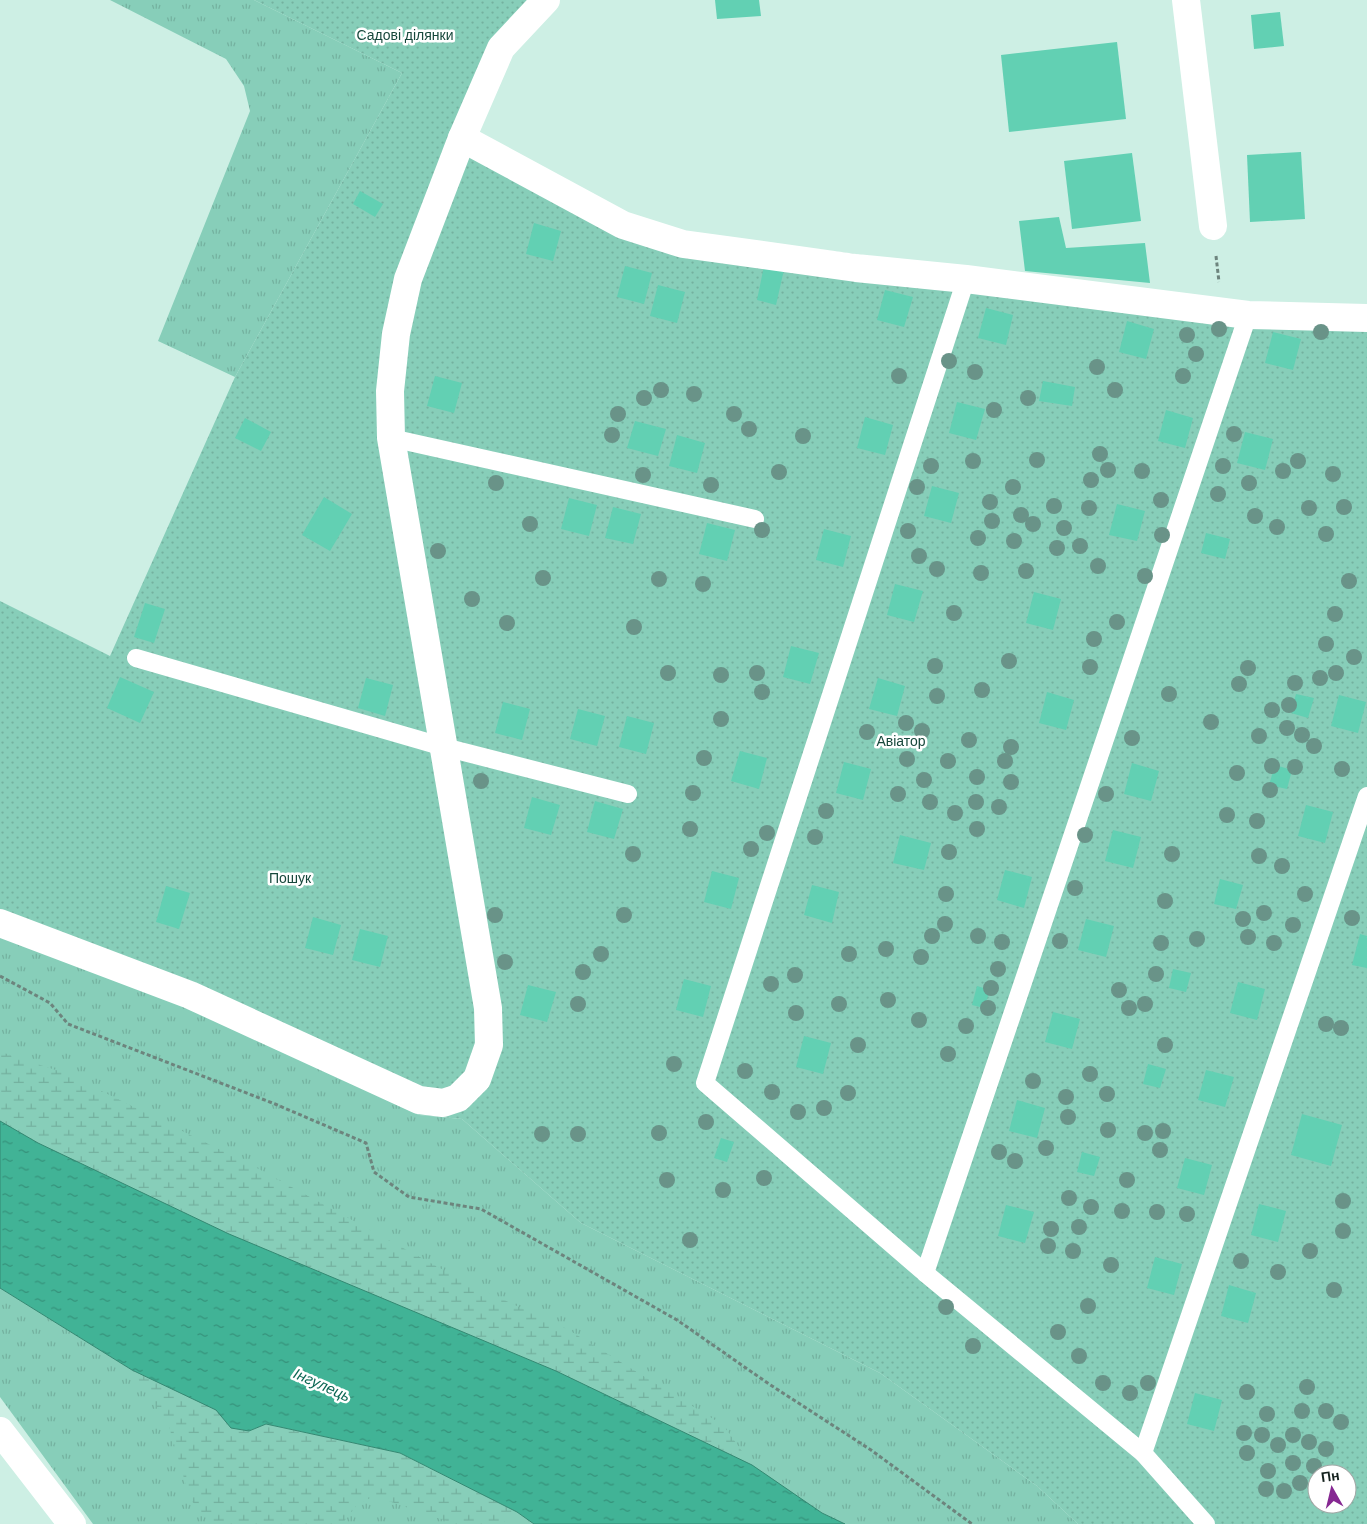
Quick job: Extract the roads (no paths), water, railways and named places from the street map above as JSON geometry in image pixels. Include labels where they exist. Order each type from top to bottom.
[{"type":"street","points":[[0,923],[190,995],[419,1100],[443,1103],[458,1098],[477,1078],[489,1045],[488,1008],[391,438],[390,392],[396,334],[408,279],[462,138],[501,48],[546,0]]},
{"type":"street","points":[[1186,0],[1213,226]]},
{"type":"street","points":[[462,138],[623,225],[683,244],[856,268],[966,279],[1235,314],[1367,318]]},
{"type":"street","points":[[0,1431],[72,1524]]},
{"type":"lane","points":[[966,279],[705,1083],[925,1273],[1143,1453],[1206,1524]]},
{"type":"lane","points":[[925,1273],[1235,314]]},
{"type":"lane","points":[[391,438],[755,519]]},
{"type":"lane","points":[[136,658],[444,747],[628,794]]},
{"type":"lane","points":[[1143,1453],[1367,796]]},
{"type":"water","name":"Інгулець","points":[[0,1121],[38,1143],[229,1234],[556,1371],[752,1465],[822,1513],[845,1524],[534,1524],[517,1512],[400,1453],[266,1424],[249,1431],[231,1428],[216,1410],[132,1370],[0,1288]]},
{"type":"park label","name":"Садові ділянки","points":[[405,35]]},
{"type":"park label","name":"Авіатор","points":[[901,741]]},
{"type":"park label","name":"Пошук","points":[[290,878]]}]
